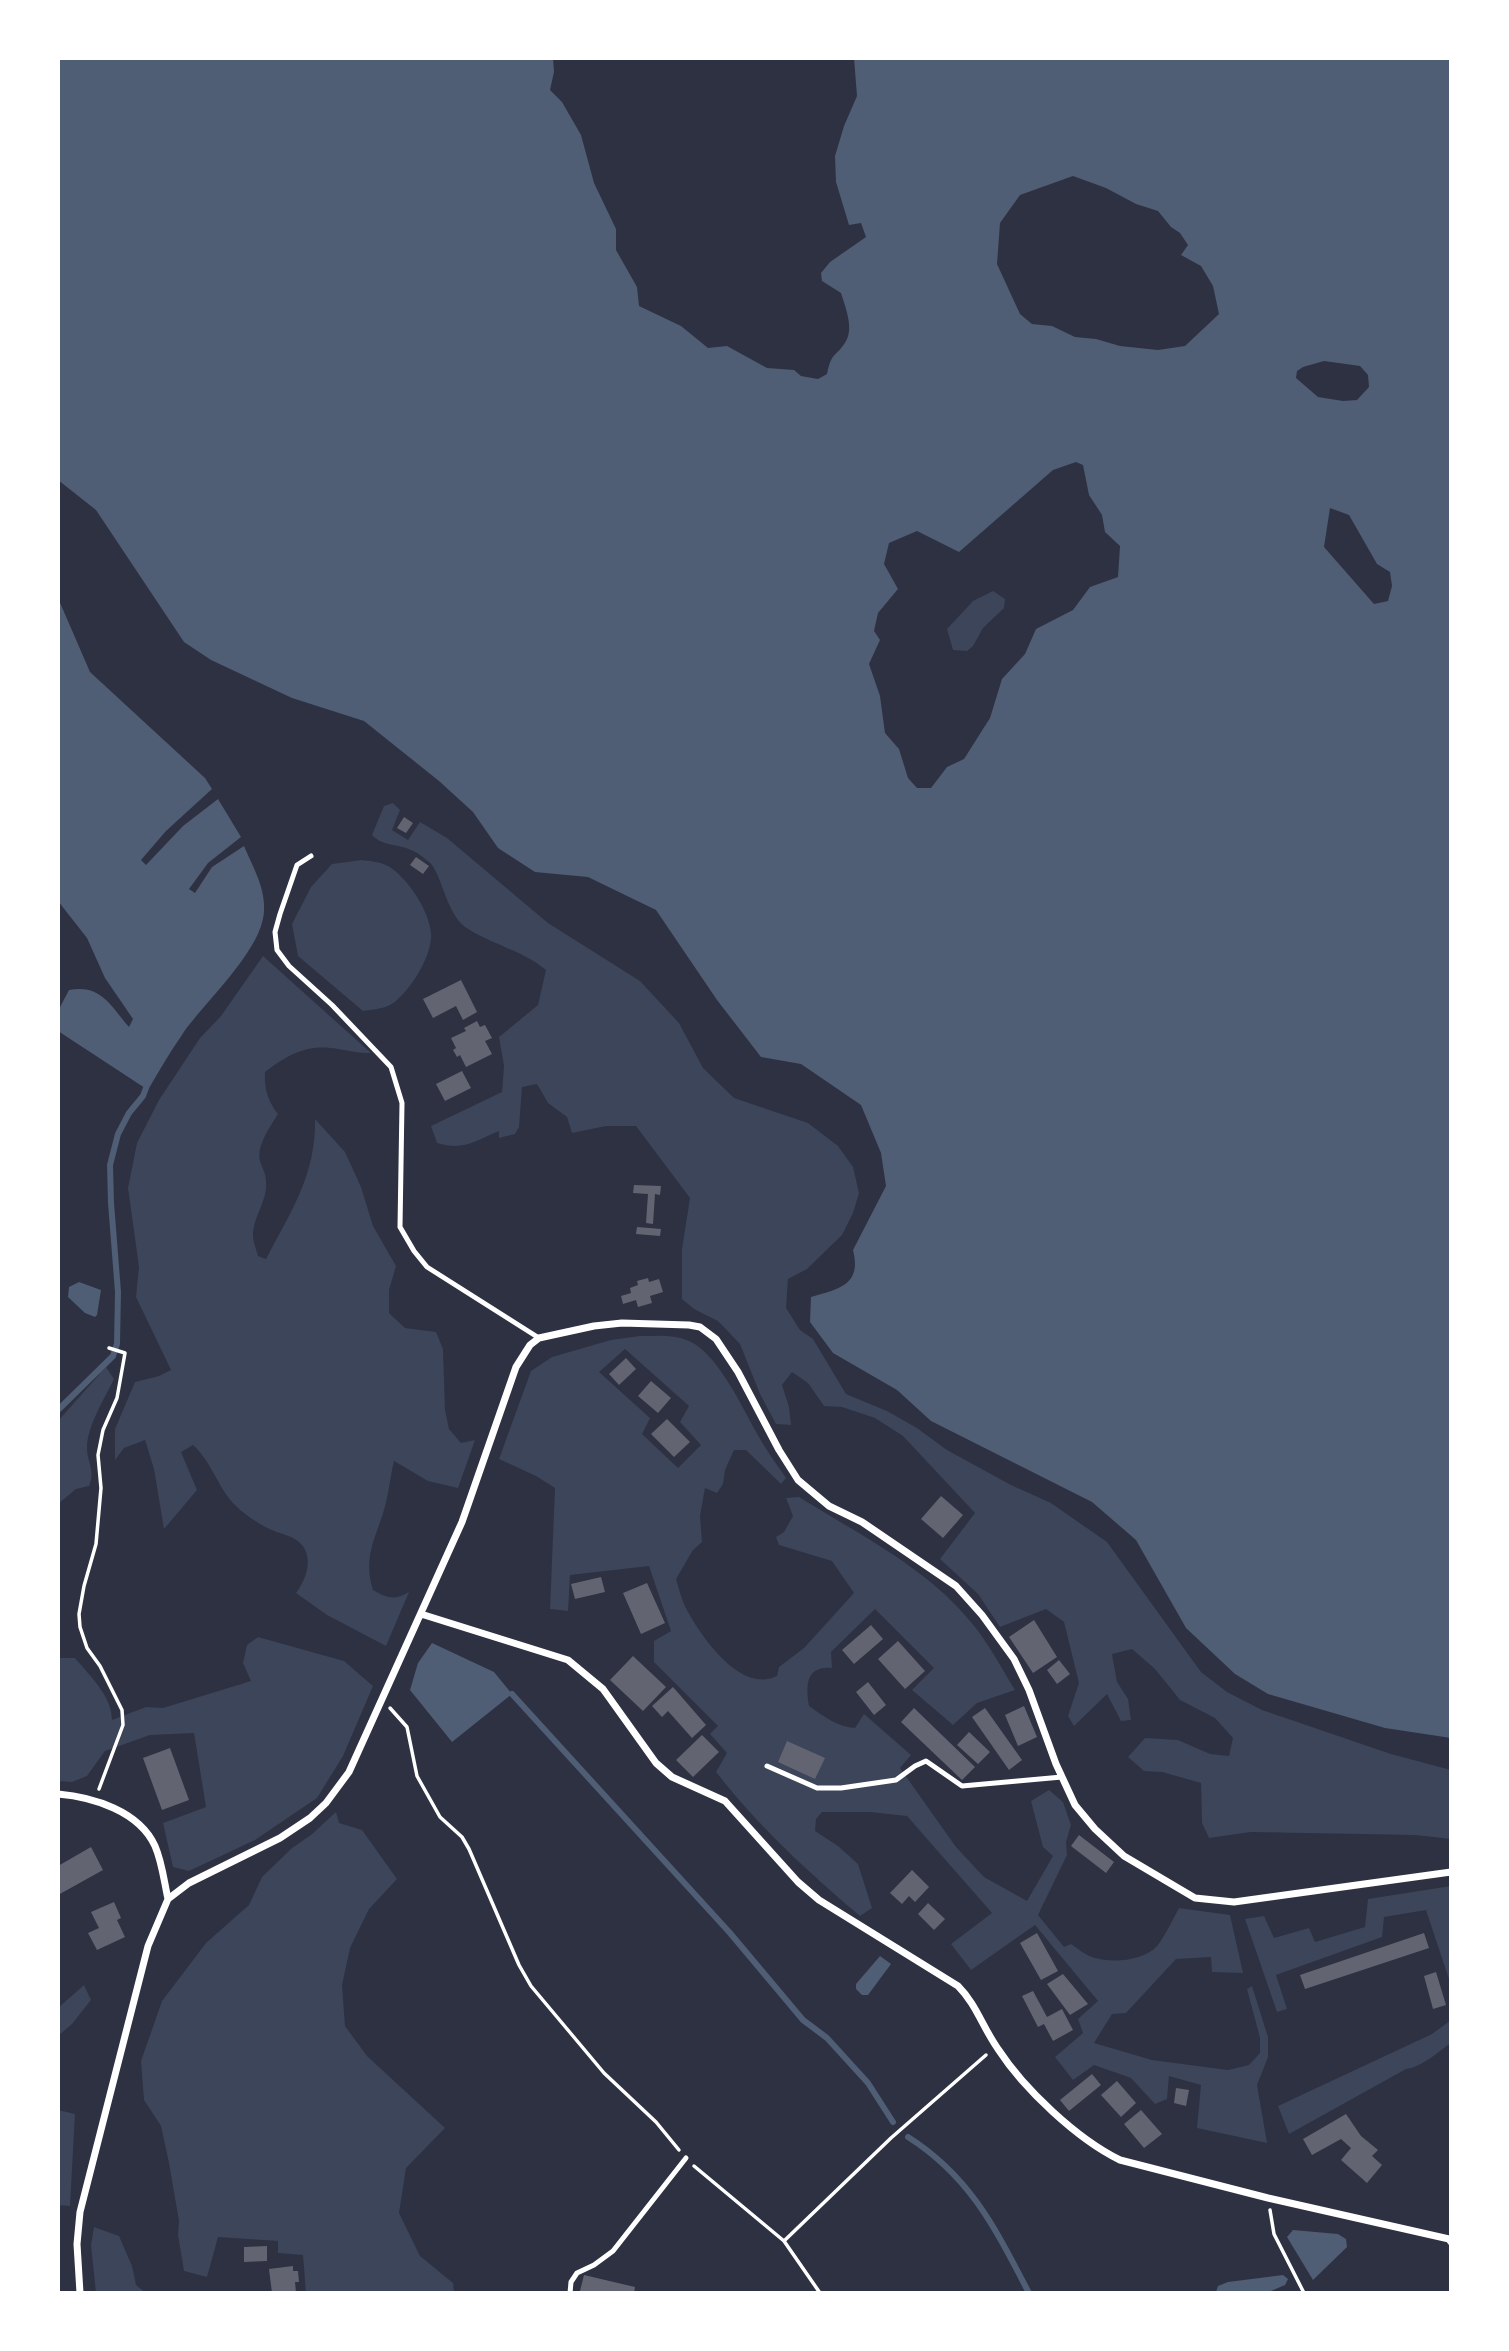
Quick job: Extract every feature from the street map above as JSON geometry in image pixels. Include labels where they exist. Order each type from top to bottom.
[{"type":"street","points":[[80,2293],[77,2244],[80,2212],[148,1946],[168,1899],[189,1883],[280,1838],[310,1818],[326,1803],[349,1772],[462,1522],[516,1367],[530,1345],[539,1338],[622,1323],[700,1326],[716,1339],[738,1372],[798,1480],[829,1506],[862,1522],[956,1586],[982,1615],[1014,1659],[1074,1805],[1124,1856],[1195,1898],[1234,1902],[1451,1872]]},
{"type":"street","points":[[421,1614],[568,1660],[585,1672],[603,1689],[656,1763],[672,1776],[725,1801],[798,1882],[819,1900],[958,1986],[969,1997],[996,2047],[1033,2094],[1102,2151],[1120,2160],[1268,2198],[1449,2239],[1451,2242]]},
{"type":"street","points":[[58,1794],[95,1801],[134,1820],[145,1830],[159,1857],[168,1899]]},
{"type":"lane","points":[[311,856],[298,865],[289,889],[275,933],[277,950],[289,966],[332,1004],[391,1067],[402,1103],[400,1227],[427,1268],[539,1338]]},
{"type":"lane","points":[[767,1766],[817,1788],[866,1786],[896,1780],[926,1761],[962,1786],[1062,1777]]},
{"type":"lane","points":[[570,2293],[570,2282],[577,2273],[613,2251],[686,2158]]},
{"type":"path","points":[[95,1801],[122,1725],[122,1710],[100,1666],[87,1648],[79,1614],[83,1586],[96,1544],[101,1488],[98,1455],[103,1430],[117,1398],[125,1353],[109,1348]]},
{"type":"path","points":[[380,1700],[400,1717],[407,1727],[417,1776],[440,1818],[461,1837],[469,1849],[519,1965],[531,1986],[604,2073],[656,2122],[686,2158],[783,2241],[820,2293]]},
{"type":"path","points":[[783,2241],[891,2138],[996,2047]]},
{"type":"path","points":[[1268,2198],[1274,2234],[1304,2293]]},
{"type":"shaded area","points":[[58,58],[553,58],[554,72],[550,90],[562,102],[581,135],[594,183],[616,229],[616,250],[637,287],[639,306],[681,326],[708,348],[727,346],[767,368],[794,370],[801,376],[818,379],[827,374],[833,357],[846,341],[849,330],[841,293],[822,281],[821,273],[830,262],[866,237],[861,223],[849,225],[836,182],[835,156],[857,96],[854,58],[1451,58],[1451,1738],[1385,1728],[1268,1694],[1235,1674],[1186,1628],[1136,1540],[1092,1502],[931,1421],[897,1390],[833,1353],[810,1322],[811,1297],[839,1288],[851,1278],[855,1262],[853,1250],[886,1186],[881,1153],[861,1105],[801,1064],[761,1057],[717,1000],[656,910],[588,877],[535,872],[498,848],[473,812],[364,721],[292,698],[211,660],[184,642],[96,510],[58,480]],"holes":[[[1073,176],[1158,211],[1188,245],[1181,255],[1201,266],[1213,286],[1219,314],[1185,346],[1158,350],[1075,337],[1052,326],[1032,324],[1020,314],[997,264],[1000,223],[1020,195]],[[1324,361],[1360,366],[1368,375],[1369,387],[1357,400],[1318,397],[1296,378],[1297,371]],[[1076,462],[1083,465],[1089,495],[1102,515],[1105,532],[1120,546],[1118,577],[1090,587],[1073,610],[1036,629],[1025,654],[1002,679],[990,718],[964,759],[947,767],[931,788],[917,788],[908,778],[899,749],[885,733],[880,696],[869,664],[880,640],[874,631],[878,613],[898,589],[884,564],[889,543],[917,531],[959,552],[1053,470]],[[1330,508],[1349,515],[1377,564],[1390,572],[1392,586],[1388,601],[1374,604],[1324,547]]]},
{"type":"shaded area","points":[[993,591],[1005,599],[1004,608],[983,628],[967,651],[953,650],[947,629],[973,601]]},
{"type":"shaded area","points":[[58,598],[90,672],[205,778],[212,789],[166,831],[141,860],[146,865],[183,826],[218,799],[241,837],[208,863],[189,889],[195,893],[212,867],[244,846],[263,895],[261,927],[243,960],[182,1035],[148,1090],[58,1031],[58,1011],[69,990],[80,989],[97,993],[129,1027],[133,1019],[105,978],[87,938],[58,901]]},
{"type":"shaded area","points":[[393,803],[400,810],[392,830],[408,840],[420,822],[447,838],[548,923],[640,981],[679,1023],[703,1068],[734,1098],[808,1123],[838,1146],[853,1167],[859,1193],[853,1213],[842,1235],[807,1269],[788,1279],[786,1308],[800,1330],[813,1339],[846,1394],[887,1411],[947,1450],[1011,1485],[1051,1503],[1107,1542],[1201,1672],[1227,1692],[1262,1710],[1391,1754],[1451,1770],[1451,1839],[1415,1835],[1251,1832],[1209,1838],[1202,1823],[1201,1783],[1162,1772],[1144,1771],[1128,1757],[1145,1738],[1178,1740],[1210,1754],[1229,1756],[1233,1738],[1215,1718],[1180,1700],[1155,1669],[1132,1649],[1112,1654],[1117,1682],[1128,1699],[1131,1720],[1121,1721],[1107,1694],[1074,1726],[1068,1716],[1079,1683],[1064,1622],[1046,1609],[1000,1627],[978,1594],[940,1559],[975,1513],[903,1436],[875,1418],[842,1407],[824,1406],[808,1383],[792,1372],[782,1385],[791,1425],[776,1424],[760,1394],[740,1344],[718,1321],[694,1309],[682,1299],[682,1249],[690,1198],[636,1126],[606,1126],[572,1133],[567,1117],[548,1103],[537,1084],[522,1087],[519,1127],[515,1134],[499,1138],[499,1131],[476,1141],[454,1146],[437,1143],[431,1126],[502,1092],[504,1066],[499,1037],[538,1005],[546,970],[527,957],[465,927],[458,921],[448,903],[437,874],[429,862],[413,851],[385,843],[372,835],[384,806]]},
{"type":"shaded area","points":[[362,860],[385,865],[402,878],[422,905],[431,933],[425,959],[416,978],[404,993],[390,1005],[363,1011],[298,956],[292,924],[311,887],[332,864]]},
{"type":"shaded area","points":[[263,956],[371,1053],[327,1048],[308,1049],[281,1060],[265,1072],[267,1094],[278,1114],[260,1149],[266,1188],[253,1234],[258,1256],[266,1259],[300,1192],[311,1158],[315,1119],[345,1152],[361,1187],[373,1226],[396,1266],[389,1290],[389,1313],[405,1328],[436,1332],[443,1349],[445,1410],[449,1429],[461,1443],[475,1440],[458,1488],[428,1481],[394,1461],[386,1504],[371,1549],[370,1578],[373,1590],[387,1597],[399,1597],[409,1592],[386,1646],[327,1615],[296,1593],[303,1582],[308,1562],[301,1544],[263,1525],[240,1509],[224,1492],[205,1459],[193,1445],[181,1452],[197,1490],[164,1529],[154,1469],[145,1440],[124,1448],[115,1460],[115,1429],[135,1382],[171,1370],[136,1297],[139,1267],[128,1188],[137,1143],[159,1100],[200,1038],[221,1016]]},
{"type":"shaded area","points":[[79,1282],[101,1290],[95,1317],[85,1313],[68,1297],[69,1287]]},
{"type":"shaded area","points":[[671,1336],[689,1341],[700,1348],[720,1370],[786,1478],[781,1484],[746,1450],[734,1450],[725,1470],[723,1484],[717,1493],[705,1488],[700,1516],[702,1542],[693,1550],[676,1579],[687,1610],[702,1635],[724,1660],[737,1670],[750,1677],[763,1679],[777,1676],[779,1667],[804,1648],[854,1593],[832,1561],[779,1545],[776,1537],[784,1532],[793,1516],[786,1498],[799,1497],[893,1554],[937,1588],[975,1627],[1015,1690],[977,1703],[953,1725],[912,1690],[934,1668],[875,1609],[831,1652],[832,1668],[823,1668],[812,1674],[808,1685],[809,1706],[843,1726],[855,1728],[864,1714],[911,1755],[900,1768],[956,1847],[984,1877],[1027,1901],[1053,1856],[1043,1847],[1031,1801],[1049,1790],[1063,1802],[1071,1825],[1066,1842],[1067,1855],[1038,1915],[1064,1947],[1071,1944],[1089,1956],[1102,1960],[1128,1960],[1144,1955],[1157,1946],[1179,1908],[1230,1915],[1243,1973],[1212,1972],[1211,1957],[1176,1959],[1126,2013],[1112,2014],[1094,2043],[1152,2060],[1228,2070],[1249,2065],[1260,2053],[1260,2038],[1247,1989],[1252,1986],[1268,2037],[1268,2057],[1257,2085],[1267,2143],[1197,2128],[1201,2085],[1169,2076],[1167,2099],[1155,2104],[1131,2078],[1094,2065],[1073,2080],[1055,2057],[1083,2033],[1078,2019],[1098,2001],[1035,1925],[971,1970],[951,1944],[992,1913],[907,1816],[870,1812],[822,1812],[816,1819],[815,1831],[838,1846],[858,1864],[872,1908],[860,1916],[802,1865],[749,1812],[716,1772],[727,1753],[710,1734],[718,1726],[654,1662],[654,1641],[671,1631],[649,1566],[570,1575],[568,1611],[550,1609],[555,1488],[499,1459],[531,1371],[552,1357],[611,1340]],"holes":[[[625,1349],[689,1406],[680,1422],[701,1445],[678,1468],[642,1434],[650,1418],[599,1372]]]},
{"type":"shaded area","points":[[106,1367],[114,1379],[97,1412],[88,1439],[91,1481],[89,1486],[76,1489],[58,1504],[58,1421]]},
{"type":"shaded area","points":[[258,1637],[344,1661],[373,1686],[343,1756],[317,1798],[255,1840],[189,1871],[173,1867],[163,1823],[206,1807],[194,1733],[150,1735],[105,1751],[87,1776],[72,1782],[58,1781],[58,1658],[75,1658],[104,1695],[112,1720],[146,1707],[163,1708],[251,1681],[243,1663],[247,1645]]},
{"type":"shaded area","points":[[432,1643],[494,1672],[512,1694],[452,1742],[410,1690],[418,1663]]},
{"type":"shaded area","points":[[336,1812],[339,1823],[362,1830],[397,1879],[369,1909],[350,1948],[342,1985],[345,2026],[367,2056],[445,2128],[406,2168],[399,2213],[420,2256],[453,2283],[454,2293],[306,2293],[303,2255],[278,2253],[278,2241],[218,2237],[207,2277],[184,2271],[169,2163],[161,2126],[144,2100],[141,2061],[162,2001],[206,1943],[249,1905],[262,1877]]},
{"type":"shaded area","points":[[1451,1886],[1451,1985],[1426,1910],[1384,1917],[1382,1937],[1276,1975],[1287,2009],[1277,2012],[1245,1919],[1264,1916],[1274,1938],[1309,1928],[1315,1942],[1365,1927],[1368,1899]]},
{"type":"shaded area","points":[[880,1956],[891,1964],[868,1995],[862,1995],[856,1989],[856,1984]]},
{"type":"shaded area","points":[[84,1985],[91,2000],[72,2024],[58,2036],[58,2008]]},
{"type":"shaded area","points":[[1451,2020],[1451,2043],[1435,2055],[1289,2134],[1278,2106],[1432,2034]]},
{"type":"shaded area","points":[[58,2110],[75,2114],[70,2206],[58,2205]]},
{"type":"shaded area","points":[[94,2227],[119,2236],[132,2266],[136,2285],[146,2293],[96,2293],[91,2245]]},
{"type":"shaded area","points":[[1293,2230],[1338,2234],[1346,2239],[1347,2247],[1313,2280],[1287,2237]]},
{"type":"shaded area","points":[[1283,2275],[1288,2279],[1285,2285],[1271,2291],[1216,2292],[1218,2286],[1228,2282]]},
{"type":"building","points":[[404,817],[413,823],[406,833],[397,828]]},
{"type":"building","points":[[416,857],[429,866],[423,874],[410,865]]},
{"type":"building","points":[[461,980],[477,1012],[463,1020],[456,1006],[433,1018],[423,999]]},
{"type":"building","points":[[477,1021],[480,1027],[485,1025],[492,1038],[485,1041],[492,1054],[466,1067],[460,1055],[457,1057],[453,1050],[456,1048],[451,1038],[466,1031],[464,1028]]},
{"type":"building","points":[[462,1071],[471,1088],[445,1101],[436,1084]]},
{"type":"building","points":[[634,1185],[661,1186],[660,1195],[655,1194],[653,1224],[646,1223],[648,1194],[633,1193]]},
{"type":"building","points":[[637,1227],[661,1229],[660,1236],[636,1234]]},
{"type":"building","points":[[648,1278],[649,1282],[659,1279],[663,1292],[650,1296],[652,1303],[638,1307],[636,1300],[623,1304],[621,1296],[631,1293],[630,1288],[638,1285],[637,1281]]},
{"type":"building","points":[[626,1358],[636,1369],[619,1385],[609,1374]]},
{"type":"building","points":[[651,1381],[671,1398],[658,1413],[638,1396]]},
{"type":"building","points":[[667,1419],[690,1442],[674,1457],[651,1434]]},
{"type":"building","points":[[941,1496],[963,1515],[943,1538],[921,1519]]},
{"type":"building","points":[[601,1577],[605,1592],[575,1599],[571,1584]]},
{"type":"building","points":[[647,1583],[665,1623],[641,1634],[623,1593]]},
{"type":"building","points":[[1034,1620],[1057,1657],[1033,1673],[1009,1637]]},
{"type":"building","points":[[871,1625],[883,1639],[854,1664],[842,1650]]},
{"type":"building","points":[[898,1641],[925,1671],[905,1689],[878,1659]]},
{"type":"building","points":[[633,1656],[666,1687],[643,1711],[610,1680]]},
{"type":"building","points":[[1059,1660],[1070,1674],[1057,1684],[1047,1670]]},
{"type":"building","points":[[868,1682],[886,1705],[874,1715],[856,1692]]},
{"type":"building","points":[[673,1687],[706,1725],[692,1738],[668,1711],[662,1717],[652,1706]]},
{"type":"building","points":[[1024,1706],[1037,1737],[1018,1746],[1005,1715]]},
{"type":"building","points":[[914,1708],[975,1767],[962,1780],[901,1722]]},
{"type":"building","points":[[985,1708],[1022,1760],[1009,1770],[972,1717]]},
{"type":"building","points":[[969,1732],[990,1752],[978,1764],[957,1745]]},
{"type":"building","points":[[702,1735],[719,1752],[693,1777],[676,1760]]},
{"type":"building","points":[[787,1741],[825,1758],[815,1779],[778,1762]]},
{"type":"building","points":[[170,1748],[189,1800],[162,1810],[143,1758]]},
{"type":"building","points":[[1079,1835],[1114,1862],[1106,1873],[1071,1846]]},
{"type":"building","points":[[91,1847],[103,1870],[58,1895],[58,1866]]},
{"type":"building","points":[[912,1870],[929,1887],[915,1902],[909,1896],[902,1904],[890,1893]]},
{"type":"building","points":[[114,1902],[121,1918],[117,1920],[125,1937],[97,1950],[88,1933],[99,1928],[91,1912]]},
{"type":"building","points":[[928,1903],[945,1919],[934,1930],[918,1914]]},
{"type":"building","points":[[1037,1933],[1058,1971],[1041,1980],[1020,1943]]},
{"type":"building","points":[[1424,1933],[1429,1948],[1305,1989],[1300,1975]]},
{"type":"building","points":[[1436,1972],[1446,2005],[1433,2009],[1424,1976]]},
{"type":"building","points":[[1063,1974],[1088,2004],[1070,2015],[1047,1984]]},
{"type":"building","points":[[1033,1991],[1047,2017],[1062,2009],[1073,2030],[1053,2041],[1044,2024],[1038,2027],[1022,1996]]},
{"type":"building","points":[[1092,2074],[1101,2085],[1069,2111],[1060,2100]]},
{"type":"building","points":[[1117,2081],[1136,2103],[1121,2117],[1101,2095]]},
{"type":"building","points":[[1176,2088],[1189,2090],[1186,2106],[1174,2103]]},
{"type":"building","points":[[1141,2110],[1162,2134],[1144,2148],[1124,2124]]},
{"type":"building","points":[[1346,2114],[1361,2136],[1378,2150],[1372,2156],[1382,2165],[1367,2183],[1341,2160],[1351,2148],[1341,2139],[1312,2155],[1303,2139]]},
{"type":"building","points":[[267,2246],[267,2261],[244,2262],[244,2247]]},
{"type":"building","points":[[293,2266],[293,2271],[298,2271],[296,2293],[272,2293],[269,2269]]},
{"type":"building","points":[[584,2275],[635,2287],[634,2293],[580,2291]]},
{"type":"waterway","points":[[58,1410],[113,1356],[117,1344],[118,1292],[110,1165],[118,1134],[146,1088]]},
{"type":"waterway","points":[[512,1694],[730,1933],[803,2020],[827,2038],[868,2083],[893,2122]]},
{"type":"waterway","points":[[908,2137],[949,2169],[980,2206],[1029,2293]]}]
